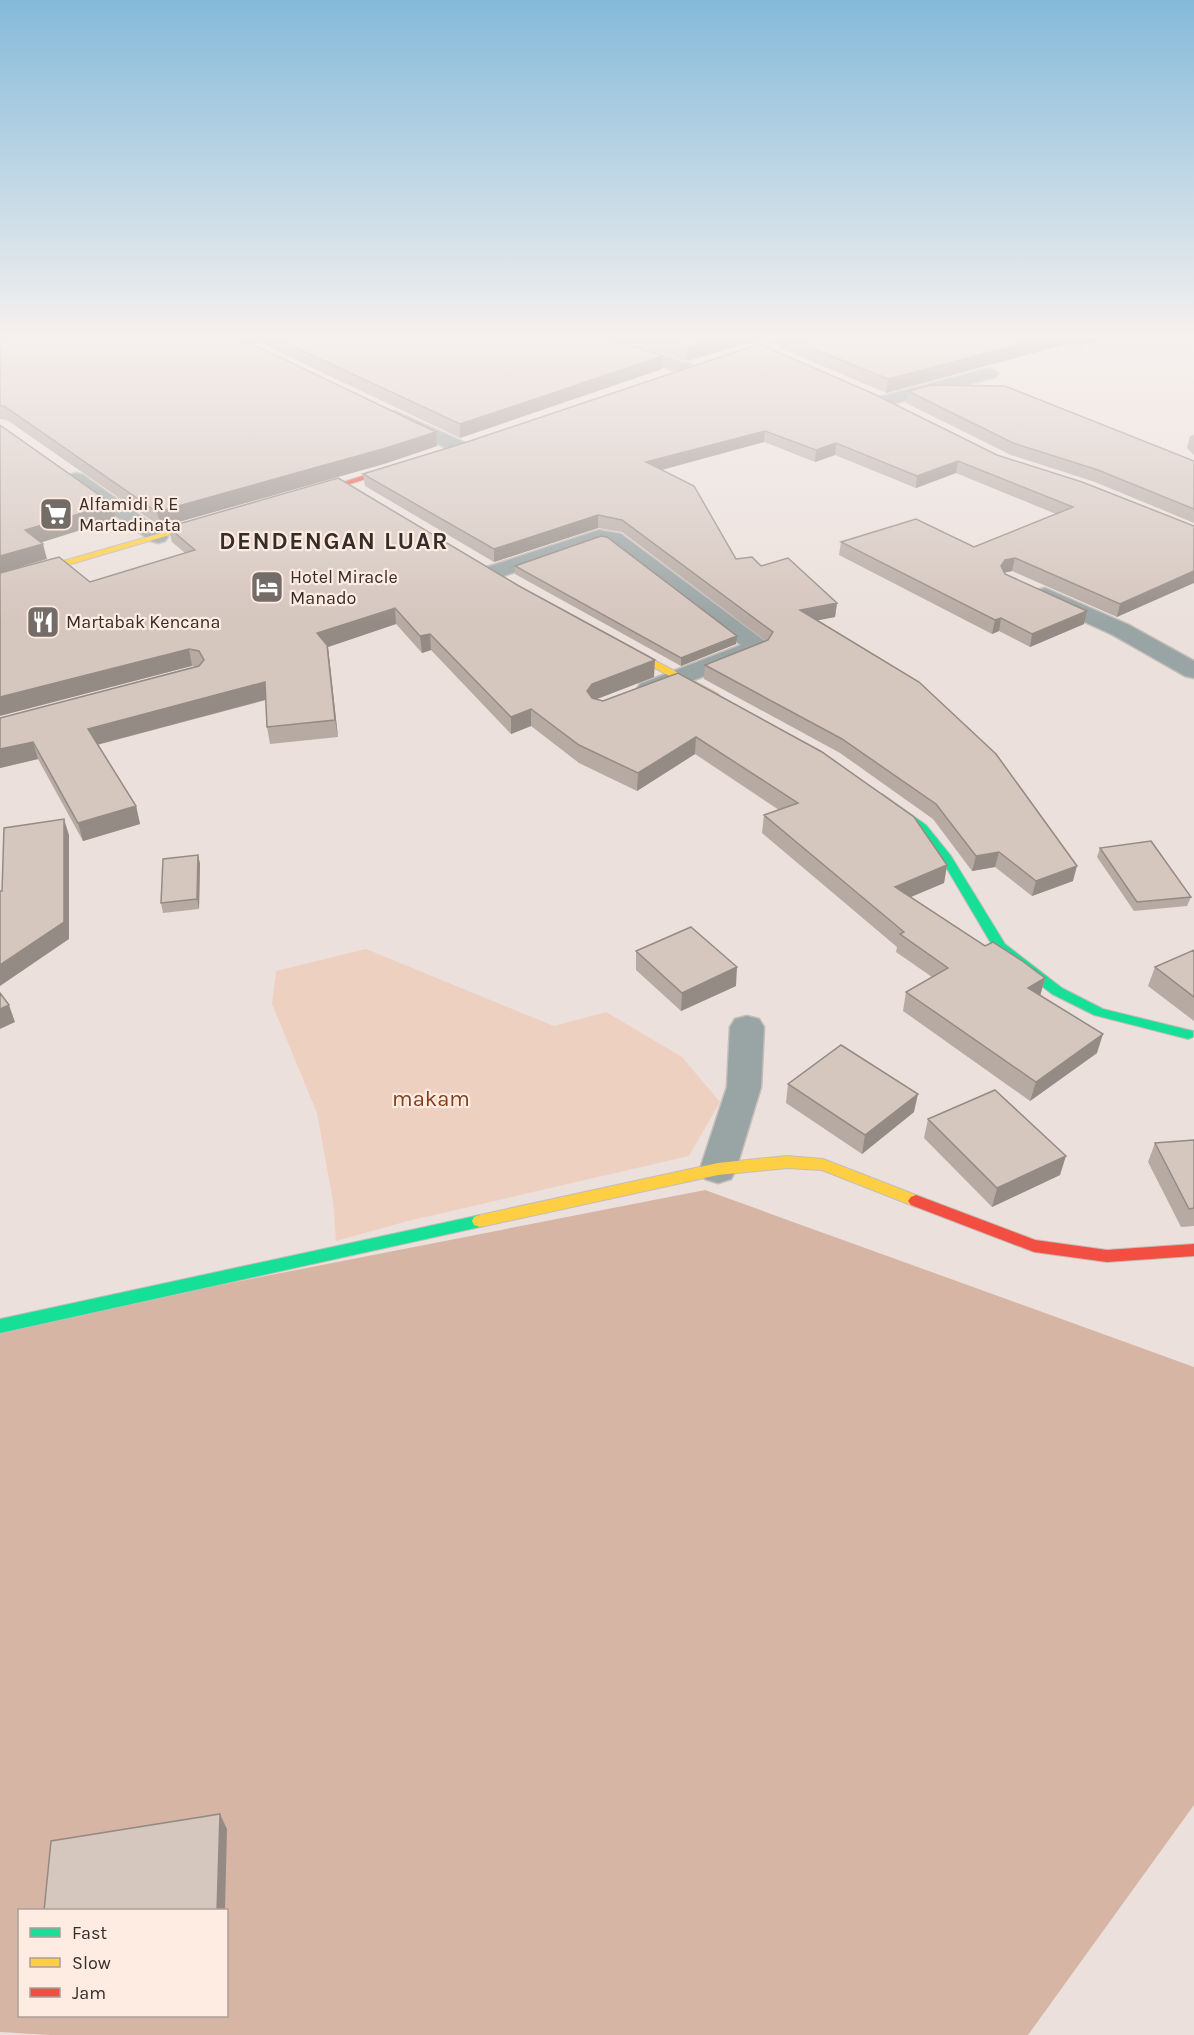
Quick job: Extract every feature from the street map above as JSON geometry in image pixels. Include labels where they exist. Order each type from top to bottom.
[{"type":"main road","points":[[442,454],[467,446]]},
{"type":"main road","points":[[289,500],[424,460]]},
{"type":"main road","points":[[343,484],[361,495]]},
{"type":"main road","points":[[0,582],[223,518]]},
{"type":"main road","points":[[598,634],[727,702]]},
{"type":"main road","points":[[874,790],[922,827],[945,856],[1000,947],[1047,984],[1100,1012],[1188,1034]]},
{"type":"main road","points":[[0,1326],[718,1169],[787,1162],[823,1165],[862,1178],[965,1221],[1034,1246],[1107,1256],[1194,1250]]},
{"type":"street","points":[[436,433],[467,446]]},
{"type":"street","points":[[56,465],[158,537]]},
{"type":"street","points":[[493,574],[599,536],[614,538],[759,647],[624,699]]},
{"type":"street","points":[[1021,584],[1120,630],[1194,671]]},
{"type":"street","points":[[718,1169],[744,1087],[747,1027]]},
{"type":"green space","name":"makam","points":[[366,949],[554,1026],[606,1012],[682,1057],[720,1102],[689,1156],[408,1221],[336,1241],[333,1201],[317,1113],[272,1004],[276,971]]},
{"type":"shaded area","points":[[705,1190],[1194,1367],[1194,1805],[1028,2035],[50,2035],[0,2032],[0,1328]]},
{"type":"building","points":[[0,433],[11,433],[112,504],[25,530],[43,544],[0,556]]},
{"type":"building","points":[[43,433],[433,433],[386,448],[157,512]]},
{"type":"building","points":[[494,433],[757,433],[646,462],[694,486],[736,559],[752,557],[761,566],[788,558],[837,603],[800,610],[919,682],[996,754],[1077,866],[1036,881],[999,852],[976,856],[936,804],[842,739],[705,665],[768,640],[773,632],[622,520],[598,515],[494,549],[363,474]]},
{"type":"building","points":[[770,433],[953,433],[997,455],[1082,482],[1194,526],[1194,571],[1120,604],[1015,558],[1005,560],[1001,566],[1005,574],[1087,611],[1032,634],[1001,618],[995,620],[841,542],[916,519],[974,547],[1073,507],[958,461],[917,476],[836,443],[816,450]]},
{"type":"building","points":[[993,433],[1123,433],[1194,461],[1194,509],[1098,470],[1013,443]]},
{"type":"building","points":[[338,478],[519,586],[655,660],[592,684],[587,691],[592,698],[603,701],[678,673],[822,752],[914,817],[947,865],[895,887],[985,946],[993,942],[1021,960],[1045,978],[1028,988],[1103,1034],[1036,1082],[906,992],[948,968],[900,934],[904,932],[764,815],[798,803],[696,737],[638,773],[579,745],[531,709],[511,717],[430,634],[420,636],[395,608],[317,633],[327,645],[335,720],[267,727],[265,682],[88,729],[136,806],[78,823],[33,742],[0,749],[0,718],[199,666],[204,660],[199,651],[189,649],[0,697],[0,573],[59,557],[90,582],[195,550],[168,527]]},
{"type":"building","points":[[601,536],[607,537],[737,636],[681,658],[515,566]]},
{"type":"building","points":[[64,819],[64,922],[0,965],[0,891],[2,891],[4,828]]},
{"type":"building","points":[[1151,841],[1191,897],[1137,902],[1100,848]]},
{"type":"building","points":[[198,855],[197,899],[161,903],[163,859]]},
{"type":"building","points":[[691,927],[737,967],[682,993],[636,951]]},
{"type":"building","points":[[1194,950],[1194,997],[1155,967]]},
{"type":"building","points":[[0,993],[9,1005],[0,1009]]},
{"type":"building","points":[[841,1045],[918,1094],[865,1135],[788,1084]]},
{"type":"building","points":[[995,1090],[1066,1156],[997,1188],[928,1119]]},
{"type":"building","points":[[1194,1140],[1194,1208],[1189,1209],[1155,1143]]},
{"type":"building","points":[[220,1814],[217,1909],[44,1909],[51,1841]]},
{"type":"traffic: fast","points":[[882,797],[922,827],[945,856],[1000,947],[1057,991],[1099,1012],[1188,1034]]},
{"type":"traffic: fast","points":[[0,1326],[480,1221]]},
{"type":"traffic: slow","points":[[0,582],[213,521]]},
{"type":"traffic: slow","points":[[614,642],[714,696]]},
{"type":"traffic: slow","points":[[480,1221],[718,1169],[787,1162],[823,1165],[916,1201]]},
{"type":"traffic: jam","points":[[303,496],[406,465]]},
{"type":"traffic: jam","points":[[916,1201],[1034,1246],[1107,1256],[1194,1250]]},
{"type":"place","name":"Alfamidi R E Martadinata","points":[[56,514]]},
{"type":"place","name":"Hotel Miracle Manado","points":[[267,587]]},
{"type":"place","name":"Martabak Kencana","points":[[43,622]]},
{"type":"district","name":"DENDENGAN LUAR","points":[[334,541]]}]
